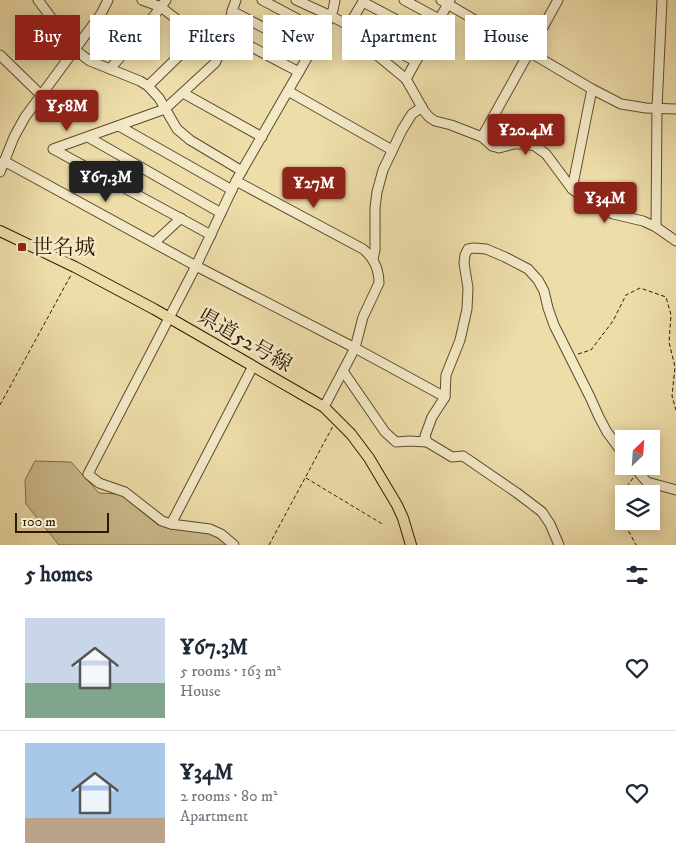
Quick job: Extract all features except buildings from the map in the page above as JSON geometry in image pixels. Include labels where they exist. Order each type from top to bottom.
[{"type":"main road","name":"県道52号線","points":[[0,232],[75,267],[169,317],[324,407],[351,434],[369,458],[397,505],[406,524],[411,545]]},
{"type":"street","points":[[38,0],[51,15]]},
{"type":"street","points":[[80,43],[102,14],[108,0]]},
{"type":"street","points":[[142,0],[163,4],[180,22],[182,53],[148,86]]},
{"type":"street","points":[[232,15],[236,0]]},
{"type":"street","points":[[262,0],[290,15]]},
{"type":"street","points":[[296,0],[329,15]]},
{"type":"street","points":[[331,15],[335,0]]},
{"type":"street","points":[[404,0],[432,15]]},
{"type":"street","points":[[547,20],[558,0]]},
{"type":"street","points":[[656,227],[657,108],[662,0]]},
{"type":"street","points":[[355,15],[363,1],[389,15]]},
{"type":"street","points":[[441,15],[446,1],[469,15]]},
{"type":"street","points":[[110,70],[163,4]]},
{"type":"street","points":[[232,11],[263,27]]},
{"type":"street","points":[[253,48],[299,72]]},
{"type":"street","points":[[80,54],[90,61],[148,86],[159,98],[177,129],[190,140],[242,171]]},
{"type":"street","points":[[1,57],[41,95]]},
{"type":"street","points":[[0,172],[14,136],[25,117],[67,60]]},
{"type":"street","points":[[211,235],[53,149],[165,109],[216,60]]},
{"type":"street","points":[[234,545],[221,534],[210,529],[162,521],[125,492],[99,483],[88,474],[196,266],[234,186],[306,60]]},
{"type":"street","points":[[383,60],[406,79],[424,111],[435,121],[482,137],[492,146],[499,148],[514,144],[535,146],[546,154],[572,189],[592,204],[613,214],[643,221],[656,227],[676,241]]},
{"type":"street","points":[[482,137],[525,60]]},
{"type":"street","points":[[543,60],[621,104],[646,108],[676,109]]},
{"type":"street","points":[[406,79],[415,61]]},
{"type":"street","points":[[572,189],[592,88]]},
{"type":"street","points":[[288,91],[392,150]]},
{"type":"street","points":[[183,93],[262,137]]},
{"type":"street","points":[[324,407],[354,348],[363,317],[379,283],[373,259],[375,250],[375,208],[383,170],[402,130],[412,114],[422,107]]},
{"type":"street","points":[[119,126],[234,186],[362,249],[373,259]]},
{"type":"street","points":[[88,136],[221,213]]},
{"type":"street","points":[[4,161],[196,266],[445,397]]},
{"type":"street","points":[[154,243],[181,218]]},
{"type":"street","points":[[427,442],[425,436],[432,417],[445,397],[446,375],[460,340],[467,309],[468,288],[464,263],[465,255],[468,250],[474,248],[486,249],[505,257],[528,269],[538,280],[544,291],[554,325],[599,418],[615,443]]},
{"type":"street","points":[[171,524],[252,366]]},
{"type":"street","points":[[343,371],[385,432],[396,442],[427,442],[452,457],[463,456],[542,512],[550,524],[559,545]]},
{"type":"street","points":[[640,475],[646,482],[676,490]]},
{"type":"path","points":[[0,405],[75,267]]},
{"type":"path","points":[[570,357],[591,350],[613,321],[626,295],[640,288],[666,297],[671,315],[668,342],[675,367],[672,396],[676,410]]},
{"type":"path","points":[[269,545],[337,419]]},
{"type":"path","points":[[632,475],[622,492],[622,519],[636,545]]},
{"type":"path","points":[[305,478],[384,525]]},
{"type":"shaded area","points":[[35,461],[71,462],[99,493],[120,494],[158,525],[208,533],[218,537],[227,545],[59,545],[26,504],[25,480]]},
{"type":"place","name":"世名城","points":[[22,247]]}]
